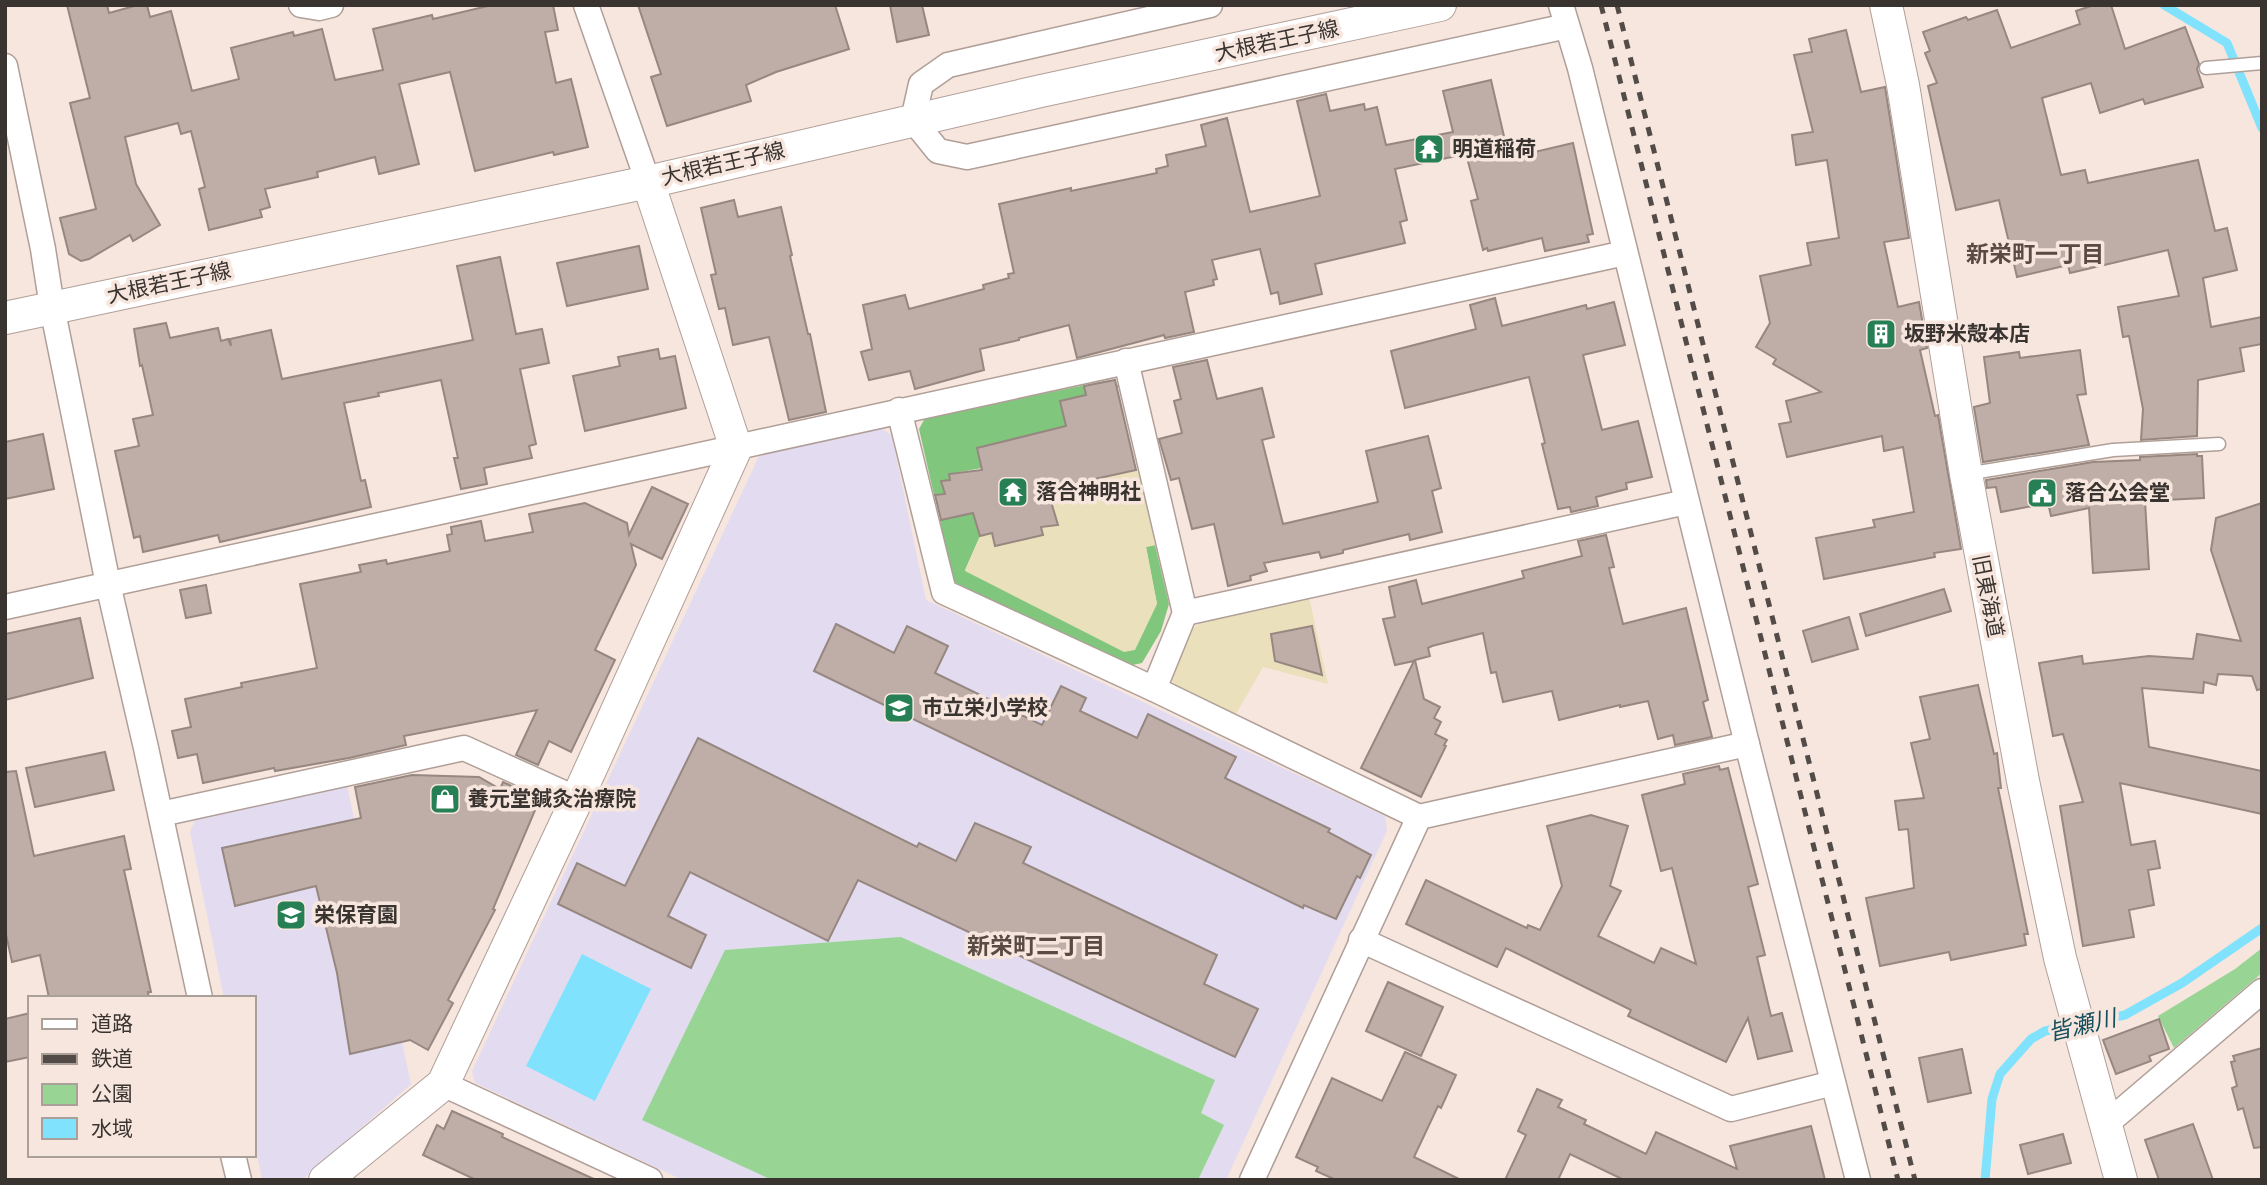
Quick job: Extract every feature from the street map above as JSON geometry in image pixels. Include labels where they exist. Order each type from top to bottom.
[{"type":"street","points":[[301,5],[318,8],[331,5]]},
{"type":"street","points":[[325,1180],[443,1083],[577,799],[736,448],[586,5]]},
{"type":"street","points":[[1210,5],[948,65],[921,84],[913,120],[938,151],[967,157],[1564,15],[1580,68],[1686,502],[1858,1180]]},
{"type":"street","name":"大根若王子線","points":[[5,318],[648,182],[913,120],[1440,5]]},
{"type":"street","name":"旧東海道","points":[[1886,5],[1903,85],[1966,474],[2023,781],[2068,988],[2121,1180]]},
{"type":"street","points":[[7,80],[108,584],[200,996]]},
{"type":"street","points":[[5,607],[1625,253]]},
{"type":"street","points":[[1126,361],[1185,613],[1154,689]]},
{"type":"street","points":[[900,410],[944,593],[1154,689],[1419,817],[1747,744]]},
{"type":"street","points":[[1185,613],[1686,502]]},
{"type":"street","points":[[161,814],[464,748],[577,799]]},
{"type":"street","points":[[1255,1179],[1419,817]]},
{"type":"street","points":[[1361,940],[1731,1110],[1833,1083]]},
{"type":"street","points":[[2105,1125],[2262,990]]},
{"type":"street","points":[[443,1083],[650,1180]]},
{"type":"street","points":[[233,1157],[239,1180]]},
{"type":"lane","points":[[2206,68],[2260,63]]},
{"type":"lane","points":[[1966,474],[2113,450],[2219,444]]},
{"type":"shaded area","name":"市立栄小学校","points":[[882,428],[892,436],[926,600],[1385,816],[1387,831],[1226,1180],[683,1180],[475,1083],[472,1071],[759,456]]},
{"type":"shaded area","name":"栄保育園","points":[[347,786],[411,1084],[302,1180],[262,1180],[256,1149],[256,996],[224,996],[190,832],[196,818]]},
{"type":"green space","points":[[1110,380],[1121,387],[1060,401],[1066,426],[978,448],[982,468],[949,474],[950,480],[941,481],[945,494],[934,495],[919,429],[925,418]]},
{"type":"green space","points":[[973,513],[980,536],[965,570],[1157,604],[1146,547],[1155,545],[1169,604],[1161,631],[1142,663],[1128,666],[952,581],[940,520]]},
{"type":"green space","points":[[901,937],[1215,1080],[1201,1113],[1224,1125],[1198,1180],[772,1180],[642,1120],[725,950]]},
{"type":"green space","points":[[2262,948],[2262,973],[2174,1048],[2158,1016],[2235,969]]},
{"type":"sand","points":[[1058,428],[1078,482],[1139,469],[1155,545],[1146,547],[1157,604],[1135,650],[1124,652],[965,571],[980,536],[992,533],[996,546],[1043,535],[1041,527],[1058,524],[1050,498],[1040,501],[1047,495],[1073,490]]},
{"type":"sand","points":[[1309,597],[1328,684],[1263,667],[1236,714],[1174,684],[1169,675],[1190,630],[1202,622]]},
{"type":"water","points":[[582,954],[651,989],[595,1101],[526,1066]]},
{"type":"building","points":[[67,5],[107,5],[109,13],[147,5],[150,17],[171,11],[192,91],[239,79],[231,48],[293,32],[294,36],[322,29],[335,80],[383,70],[373,29],[492,5],[553,5],[558,30],[545,32],[556,83],[571,79],[588,147],[554,155],[553,152],[475,171],[450,72],[399,84],[419,164],[379,174],[375,157],[317,172],[318,177],[265,189],[270,207],[260,210],[262,217],[209,230],[199,189],[205,187],[191,131],[181,134],[178,123],[125,137],[136,184],[160,225],[133,241],[130,235],[81,261],[69,254],[60,218],[96,209],[70,103],[90,98]]},
{"type":"building","points":[[638,5],[835,5],[849,49],[776,72],[746,85],[751,101],[667,126],[651,77],[661,74]]},
{"type":"building","points":[[890,5],[922,5],[929,35],[897,42]]},
{"type":"building","points":[[2094,5],[2111,5],[2125,49],[2185,27],[2199,64],[2197,69],[2203,87],[2145,104],[2143,99],[2100,113],[2091,83],[2042,98],[2061,175],[2085,170],[2088,183],[2198,160],[2215,231],[2227,228],[2237,270],[2203,278],[2211,327],[2262,317],[2262,344],[2240,348],[2244,371],[2198,380],[2197,436],[2141,440],[2143,409],[2129,336],[2123,337],[2118,307],[2179,296],[2168,250],[2070,273],[2068,265],[2017,277],[1999,200],[1956,210],[1928,86],[1937,83],[1925,53],[1930,51],[1923,32],[1966,17],[1968,20],[1997,10],[2011,48],[2080,24],[2076,11]]},
{"type":"building","points":[[1846,30],[1861,92],[1885,87],[1909,238],[1884,242],[1898,307],[1919,302],[1927,348],[1920,350],[1935,416],[1938,415],[1961,549],[1934,553],[1935,557],[1824,579],[1816,538],[1875,527],[1873,520],[1914,512],[1903,447],[1884,451],[1882,436],[1787,457],[1779,424],[1791,422],[1786,401],[1821,392],[1773,364],[1776,359],[1756,347],[1770,323],[1760,276],[1811,265],[1807,243],[1839,238],[1827,160],[1796,165],[1792,135],[1813,132],[1794,55],[1812,52],[1809,39]]},
{"type":"building","points":[[1491,80],[1509,158],[1573,143],[1593,234],[1587,235],[1589,242],[1545,251],[1542,238],[1483,250],[1471,201],[1478,199],[1466,154],[1395,169],[1407,220],[1400,222],[1405,243],[1315,264],[1322,294],[1280,304],[1278,292],[1271,294],[1260,249],[1212,260],[1217,279],[1213,280],[1214,285],[1185,292],[1194,332],[1165,338],[1164,335],[1077,358],[1069,325],[980,349],[984,370],[915,389],[910,371],[869,380],[861,352],[872,349],[863,305],[905,295],[909,309],[984,289],[983,285],[1009,278],[1008,274],[1014,273],[999,204],[1157,173],[1156,169],[1168,166],[1166,155],[1206,146],[1201,125],[1227,118],[1250,212],[1320,196],[1297,101],[1326,94],[1330,111],[1364,104],[1365,110],[1377,107],[1386,145],[1453,132],[1443,91]]},
{"type":"building","points":[[734,200],[738,217],[781,207],[826,412],[789,420],[769,337],[733,345],[725,308],[719,309],[711,275],[716,274],[701,208]]},
{"type":"building","points":[[639,246],[648,289],[567,306],[557,263]]},
{"type":"building","points":[[500,257],[516,334],[542,329],[549,363],[520,369],[536,444],[529,446],[532,458],[484,468],[487,484],[461,489],[454,458],[458,458],[441,380],[378,393],[379,396],[344,403],[361,481],[365,480],[371,507],[220,542],[218,535],[143,552],[140,536],[134,538],[115,451],[139,446],[133,419],[153,415],[142,365],[140,366],[134,329],[166,323],[170,338],[218,328],[221,341],[228,339],[231,346],[230,339],[271,330],[282,379],[473,340],[457,266]]},
{"type":"building","points":[[1495,298],[1502,326],[1586,305],[1587,309],[1614,302],[1625,345],[1583,355],[1602,430],[1638,421],[1652,477],[1626,483],[1627,489],[1596,497],[1598,506],[1571,512],[1570,507],[1558,509],[1529,377],[1405,408],[1391,351],[1476,329],[1470,305]]},
{"type":"building","points":[[658,349],[660,359],[675,356],[686,408],[585,431],[573,376],[620,366],[618,357]]},
{"type":"building","points":[[2080,350],[2086,394],[2077,395],[2089,445],[1983,462],[1974,407],[1990,403],[1984,357],[2019,352],[2020,358]]},
{"type":"building","points":[[1207,360],[1217,399],[1262,388],[1274,437],[1262,440],[1283,524],[1378,502],[1366,451],[1428,436],[1441,488],[1432,491],[1442,532],[1410,540],[1409,534],[1321,558],[1319,552],[1264,563],[1267,571],[1250,576],[1251,580],[1228,586],[1214,524],[1192,529],[1179,478],[1171,480],[1159,439],[1182,433],[1174,401],[1181,399],[1173,367]]},
{"type":"building","points":[[1115,380],[1136,470],[1072,484],[1073,490],[1049,495],[1058,525],[1041,527],[1043,535],[995,546],[992,533],[980,536],[973,513],[941,520],[935,495],[945,494],[941,481],[950,480],[949,474],[982,470],[977,448],[1066,426],[1060,401],[1086,395],[1084,386]]},
{"type":"building","points":[[43,434],[54,489],[5,499],[5,442]]},
{"type":"building","points":[[2197,454],[2202,456],[2204,498],[2145,501],[2149,569],[2093,573],[2089,508],[2051,516],[2048,503],[2001,512],[1996,487],[1987,488],[1986,480],[2093,462]]},
{"type":"building","points":[[652,487],[688,504],[662,559],[631,544],[636,565],[595,650],[615,660],[571,752],[549,741],[538,765],[516,755],[537,710],[404,736],[406,745],[349,758],[275,771],[274,768],[203,783],[197,754],[178,758],[172,731],[191,727],[185,699],[242,687],[241,683],[317,668],[300,584],[361,572],[359,565],[386,560],[387,564],[450,551],[447,535],[452,534],[451,527],[481,521],[485,541],[533,532],[529,514],[585,503],[627,523],[629,535]]},
{"type":"building","points":[[2262,503],[2262,689],[2257,690],[2252,676],[2218,674],[2216,685],[2204,682],[2203,693],[2142,688],[2149,747],[2262,771],[2262,814],[2120,783],[2131,845],[2155,841],[2160,868],[2148,870],[2154,905],[2129,910],[2134,937],[2083,946],[2060,806],[2083,802],[2063,734],[2053,736],[2039,663],[2082,656],[2083,664],[2149,656],[2193,659],[2197,634],[2241,641],[2211,550],[2216,518]]},
{"type":"building","points":[[1606,535],[1614,567],[1609,568],[1623,624],[1686,608],[1708,700],[1703,702],[1712,737],[1675,745],[1673,735],[1658,739],[1648,701],[1559,720],[1552,691],[1503,702],[1496,672],[1491,673],[1483,633],[1432,646],[1428,648],[1430,656],[1415,660],[1424,699],[1440,707],[1434,718],[1441,722],[1435,734],[1447,740],[1421,797],[1361,768],[1414,661],[1395,665],[1383,619],[1395,617],[1389,587],[1416,580],[1422,604],[1524,578],[1522,571],[1582,556],[1578,541]]},
{"type":"building","points":[[206,585],[211,613],[186,618],[180,590]]},
{"type":"building","points":[[1944,589],[1951,611],[1866,636],[1860,614]]},
{"type":"building","points":[[1849,617],[1858,649],[1812,662],[1803,631]]},
{"type":"building","points":[[80,618],[93,678],[5,700],[5,634]]},
{"type":"building","points":[[836,624],[894,653],[907,626],[948,646],[935,673],[1042,725],[1061,686],[1086,698],[1080,711],[1137,738],[1148,714],[1236,757],[1225,778],[1330,829],[1328,832],[1371,855],[1360,878],[1357,876],[1336,919],[1304,905],[1303,908],[814,671]]},
{"type":"building","points":[[1312,626],[1322,675],[1275,661],[1271,634]]},
{"type":"building","points":[[1978,685],[1994,754],[1997,753],[2001,788],[1998,788],[2028,934],[2024,934],[2026,945],[1951,960],[1949,952],[1880,966],[1866,898],[1914,888],[1908,829],[1899,830],[1895,801],[1924,798],[1911,743],[1930,739],[1920,697]]},
{"type":"building","points":[[698,738],[917,847],[919,843],[956,861],[975,823],[1031,847],[1023,863],[1217,955],[1204,984],[1258,1009],[1235,1057],[858,880],[828,941],[690,872],[668,916],[706,935],[691,968],[558,904],[577,863],[625,886]]},
{"type":"building","points":[[105,752],[114,790],[35,807],[26,768]]},
{"type":"building","points":[[1719,766],[1720,770],[1728,768],[1758,884],[1748,887],[1765,955],[1757,957],[1771,1016],[1782,1013],[1792,1051],[1758,1059],[1748,1018],[1726,1062],[1628,1016],[1631,1010],[1506,948],[1497,967],[1406,924],[1426,880],[1527,928],[1528,925],[1540,930],[1562,886],[1547,826],[1591,815],[1628,826],[1610,886],[1621,891],[1598,936],[1654,963],[1661,948],[1696,964],[1672,868],[1661,871],[1642,795],[1685,784],[1683,774]]},
{"type":"building","points":[[16,771],[34,856],[124,836],[131,869],[124,870],[151,992],[148,992],[149,996],[49,996],[40,955],[12,962],[5,930],[5,772]]},
{"type":"building","points":[[412,775],[479,777],[500,789],[503,782],[525,792],[521,800],[536,808],[493,909],[495,910],[448,1000],[453,1003],[428,1050],[410,1040],[350,1054],[337,973],[316,886],[235,906],[222,848],[361,818],[355,787]]},
{"type":"building","points":[[1388,982],[1443,1007],[1421,1056],[1366,1031]]},
{"type":"building","points":[[28,1013],[28,1057],[5,1062],[5,1019]]},
{"type":"building","points":[[2159,1019],[2169,1049],[2149,1056],[2151,1061],[2116,1074],[2103,1040]]},
{"type":"building","points":[[2262,1048],[2262,1147],[2254,1148],[2243,1108],[2238,1110],[2232,1088],[2237,1086],[2231,1062],[2235,1061],[2233,1056]]},
{"type":"building","points":[[1962,1049],[1971,1093],[1928,1102],[1919,1058]]},
{"type":"building","points":[[1405,1052],[1456,1075],[1414,1157],[1461,1180],[1336,1180],[1316,1171],[1318,1167],[1296,1157],[1332,1078],[1382,1101]]},
{"type":"building","points":[[1537,1089],[1562,1100],[1558,1107],[1586,1120],[1584,1124],[1646,1154],[1656,1132],[1737,1169],[1730,1146],[1811,1126],[1825,1180],[1624,1180],[1570,1154],[1558,1180],[1505,1180],[1526,1135],[1518,1131]]},
{"type":"building","points":[[452,1111],[596,1180],[476,1180],[423,1155],[437,1125],[444,1129]]},
{"type":"building","points":[[2193,1124],[2213,1180],[2159,1180],[2145,1140]]},
{"type":"building","points":[[2063,1134],[2071,1163],[2028,1174],[2020,1145]]},
{"type":"waterway","name":"皆瀬川","points":[[2164,5],[2227,43],[2262,128]]},
{"type":"waterway","name":"皆瀬川","points":[[1985,1180],[1992,1099],[2000,1074],[2031,1039],[2045,1031],[2125,1015],[2182,983],[2262,928]]},
{"type":"railway","points":[[1601,5],[1898,1180]]},
{"type":"railway","points":[[1617,5],[1915,1180]]},
{"type":"place","name":"明道稲荷","points":[[1429,149]]},
{"type":"place","name":"坂野米殻本店","points":[[1881,334]]},
{"type":"place","name":"落合神明社","points":[[1013,492]]},
{"type":"place","name":"落合公会堂","points":[[2042,493]]},
{"type":"place","name":"市立栄小学校","points":[[899,708]]},
{"type":"place","name":"養元堂鍼灸治療院","points":[[445,799]]},
{"type":"place","name":"栄保育園","points":[[291,915]]},
{"type":"district","name":"新栄町一丁目","points":[[2035,254]]},
{"type":"district","name":"新栄町二丁目","points":[[1036,946]]}]
